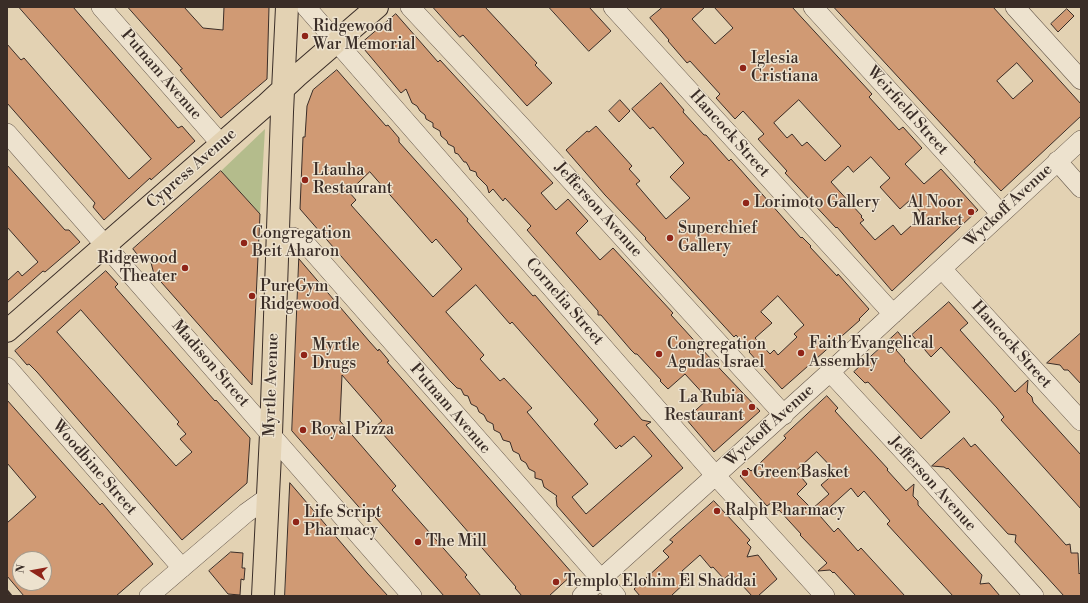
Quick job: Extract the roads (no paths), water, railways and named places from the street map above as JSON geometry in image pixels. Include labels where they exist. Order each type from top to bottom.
[{"type":"main road","name":"Myrtle Avenue","points":[[263,596],[271,434],[277,238],[287,7]]},
{"type":"main road","name":"Cypress Avenue","points":[[7,331],[377,7]]},
{"type":"street","name":"Putnam Avenue","points":[[101,7],[221,144]]},
{"type":"street","name":"Cornelia Street","points":[[306,7],[715,475],[825,596]]},
{"type":"street","name":"Jefferson Avenue","points":[[410,7],[517,121],[784,415]]},
{"type":"street","name":"Hancock Street","points":[[613,7],[893,314]]},
{"type":"street","name":"Weirfield Street","points":[[813,7],[1001,214]]},
{"type":"street","points":[[1015,7],[1081,80]]},
{"type":"street","name":"Madison Street","points":[[7,133],[412,596]]},
{"type":"street","name":"Wyckoff Avenue","points":[[582,596],[715,475],[784,415],[1081,140]]},
{"type":"street","points":[[1057,161],[1081,188]]},
{"type":"street","name":"Putnam Avenue","points":[[277,238],[293,237],[306,244],[616,596]]},
{"type":"street","name":"Hancock Street","points":[[942,269],[1081,421]]},
{"type":"street","name":"Woodbine Street","points":[[7,367],[182,568]]},
{"type":"street","name":"Jefferson Avenue","points":[[830,372],[920,469],[1034,596]]},
{"type":"street","points":[[149,596],[246,513],[268,498]]},
{"type":"railway","points":[[7,591],[11,596]]},
{"type":"place","name":"Ridgewood War Memorial","points":[[305,36]]},
{"type":"place","name":"Iglesia Cristiana","points":[[743,68]]},
{"type":"place","name":"Ltauha Restaurant","points":[[305,180]]},
{"type":"place","name":"Lorimoto Gallery","points":[[746,203]]},
{"type":"place","name":"Al Noor Market","points":[[971,212]]},
{"type":"place","name":"Superchief Gallery","points":[[670,238]]},
{"type":"place","name":"Congregation Beit Aharon","points":[[244,243]]},
{"type":"place","name":"Ridgewood Theater","points":[[185,268]]},
{"type":"place","name":"PureGym Ridgewood","points":[[252,296]]},
{"type":"place","name":"Faith Evangelical Assembly","points":[[801,353]]},
{"type":"place","name":"Congregation Agudas Israel","points":[[659,354]]},
{"type":"place","name":"Myrtle Drugs","points":[[304,355]]},
{"type":"place","name":"La Rubia Restaurant","points":[[752,407]]},
{"type":"place","name":"Royal Pizza","points":[[303,430]]},
{"type":"place","name":"Green Basket","points":[[745,473]]},
{"type":"place","name":"Ralph Pharmacy","points":[[717,511]]},
{"type":"place","name":"Life Script Pharmacy","points":[[296,522]]},
{"type":"place","name":"The Mill","points":[[418,542]]},
{"type":"place","name":"Templo Elohim El Shaddai","points":[[556,582]]}]
